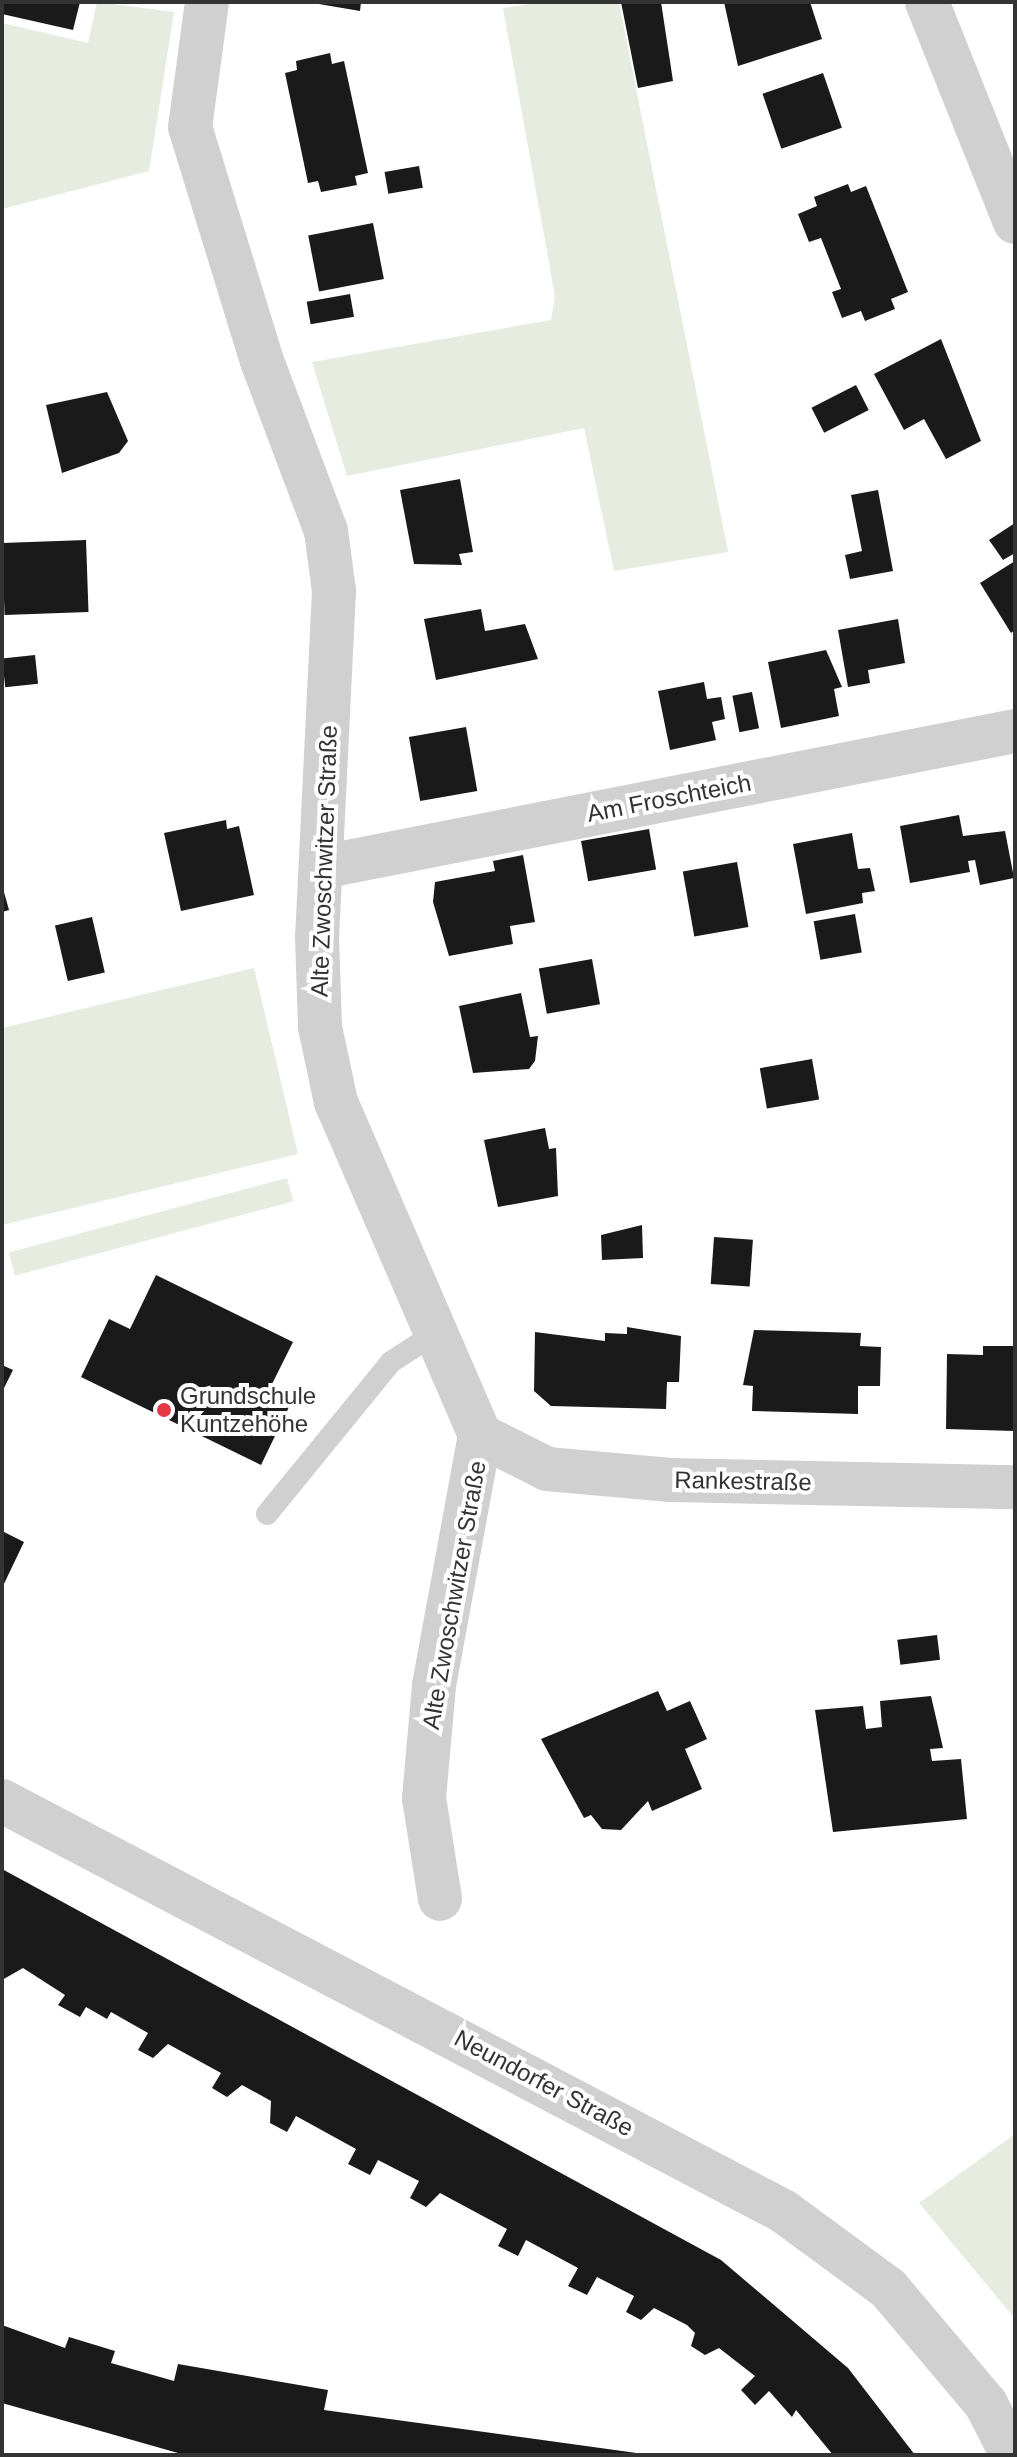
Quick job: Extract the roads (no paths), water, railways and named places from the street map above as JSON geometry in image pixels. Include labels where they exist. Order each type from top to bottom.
[{"type":"street","name":"Alte Zwoschwitzer Straße","points":[[207,2],[190,127],[262,361],[326,531],[334,660],[322,867],[320,1027],[336,1102],[439,1331],[480,1435],[434,1686],[424,1798],[440,1899]]},
{"type":"street","points":[[927,2],[1015,222]]},
{"type":"street","name":"Am Froschteich","points":[[322,867],[1015,731]]},
{"type":"street","name":"Rankestraße","points":[[480,1435],[547,1469],[671,1480],[1015,1487]]},
{"type":"street","name":"Neundorfer Straße","points":[[2,1801],[783,2211],[888,2288],[986,2404],[1012,2455]]},
{"type":"lane","points":[[267,1514],[391,1362],[439,1331]]},
{"type":"place","name":"Grundschule Kuntzehöhe","points":[[164,1410]]}]
